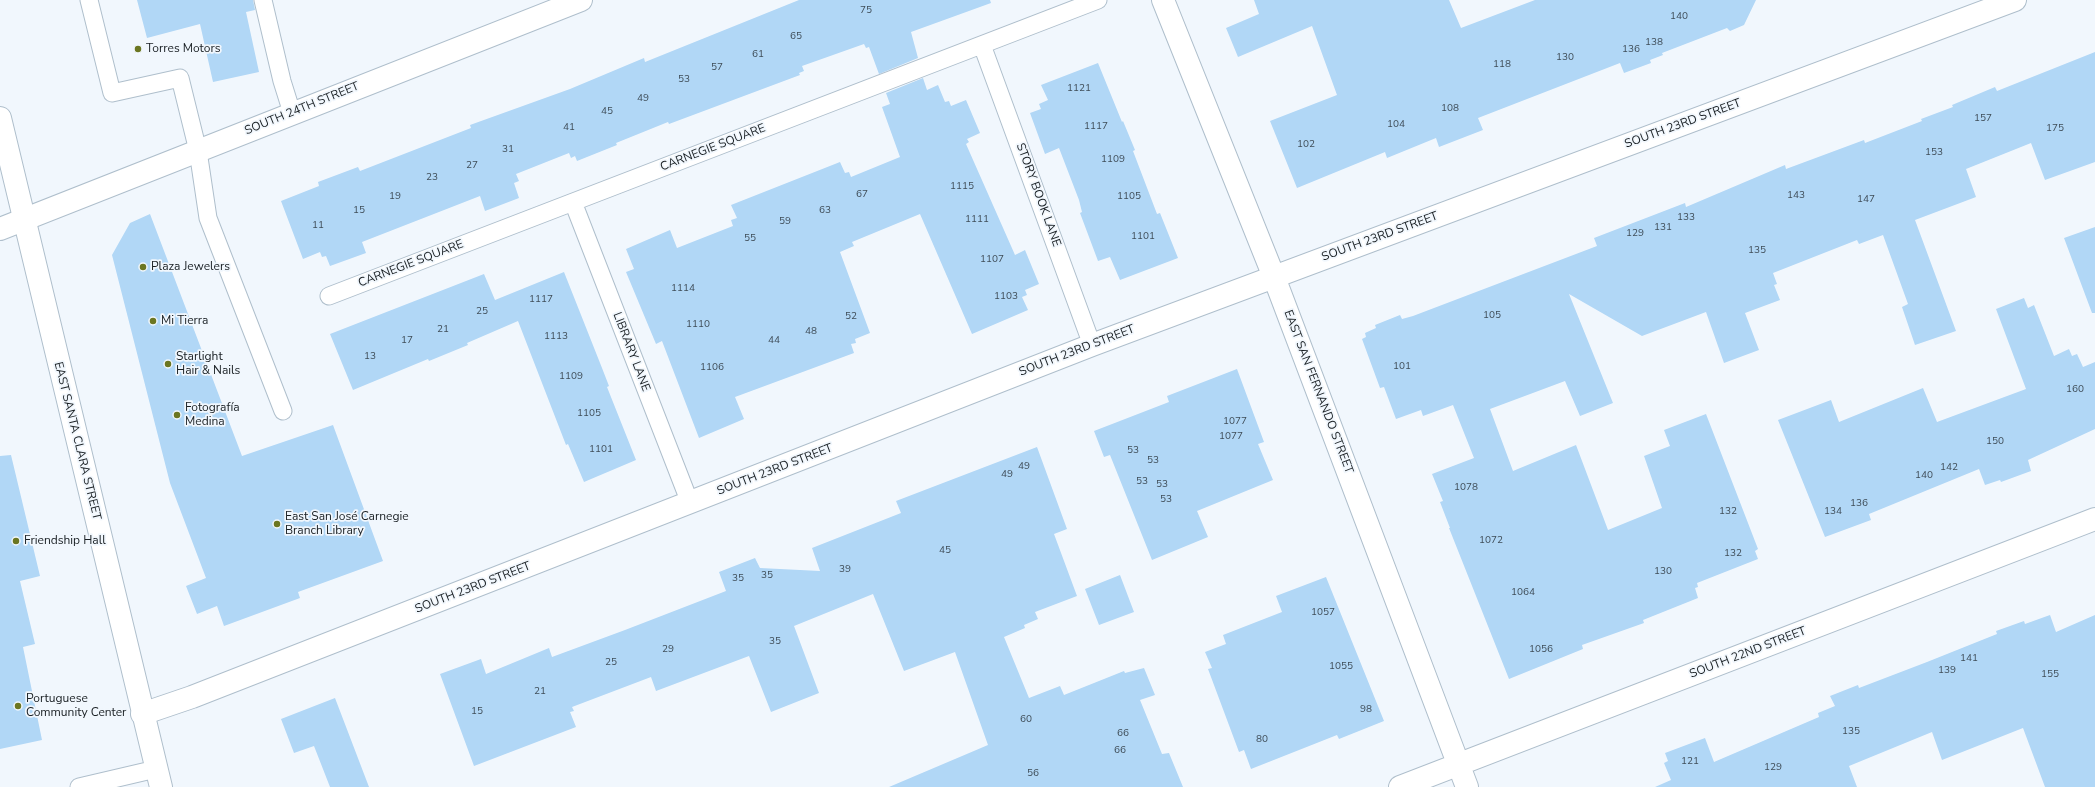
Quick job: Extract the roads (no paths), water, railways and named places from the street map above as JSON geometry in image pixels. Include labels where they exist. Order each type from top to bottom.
[{"type":"street","name":"SOUTH 24TH STREET","points":[[0,229],[198,151],[555,5],[581,0]]},
{"type":"street","name":"EAST SAN FERNANDO STREET","points":[[1163,0],[1274,277],[1467,787]]},
{"type":"street","name":"SOUTH 23RD STREET","points":[[142,714],[192,697],[1092,345],[2015,0]]},
{"type":"street","name":"EAST SANTA CLARA STREET","points":[[0,118],[158,778]]},
{"type":"street","name":"SOUTH 22ND STREET","points":[[1400,787],[1458,766],[2095,519]]},
{"type":"lane","points":[[90,0],[112,93],[180,78],[198,151],[208,218],[283,411]]},
{"type":"lane","points":[[263,0],[282,81],[292,113]]},
{"type":"lane","name":"CARNEGIE SQUARE","points":[[329,296],[1098,0]]},
{"type":"lane","name":"STORY BOOK LANE","points":[[982,45],[1092,345]]},
{"type":"lane","name":"LIBRARY LANE","points":[[572,202],[690,503]]},
{"type":"lane","points":[[79,787],[158,778]]},
{"type":"place","name":"Torres Motors","points":[[138,49]]},
{"type":"place","name":"Plaza Jewelers","points":[[143,267]]},
{"type":"place","name":"Mi Tierra","points":[[153,321]]},
{"type":"place","name":"Starlight Hair & Nails","points":[[168,364]]},
{"type":"place","name":"Fotografía Medina","points":[[177,415]]},
{"type":"place","name":"East San José Carnegie Branch Library","points":[[277,524]]},
{"type":"place","name":"Friendship Hall","points":[[16,541]]},
{"type":"place","name":"Portuguese Community Center","points":[[18,706]]}]
